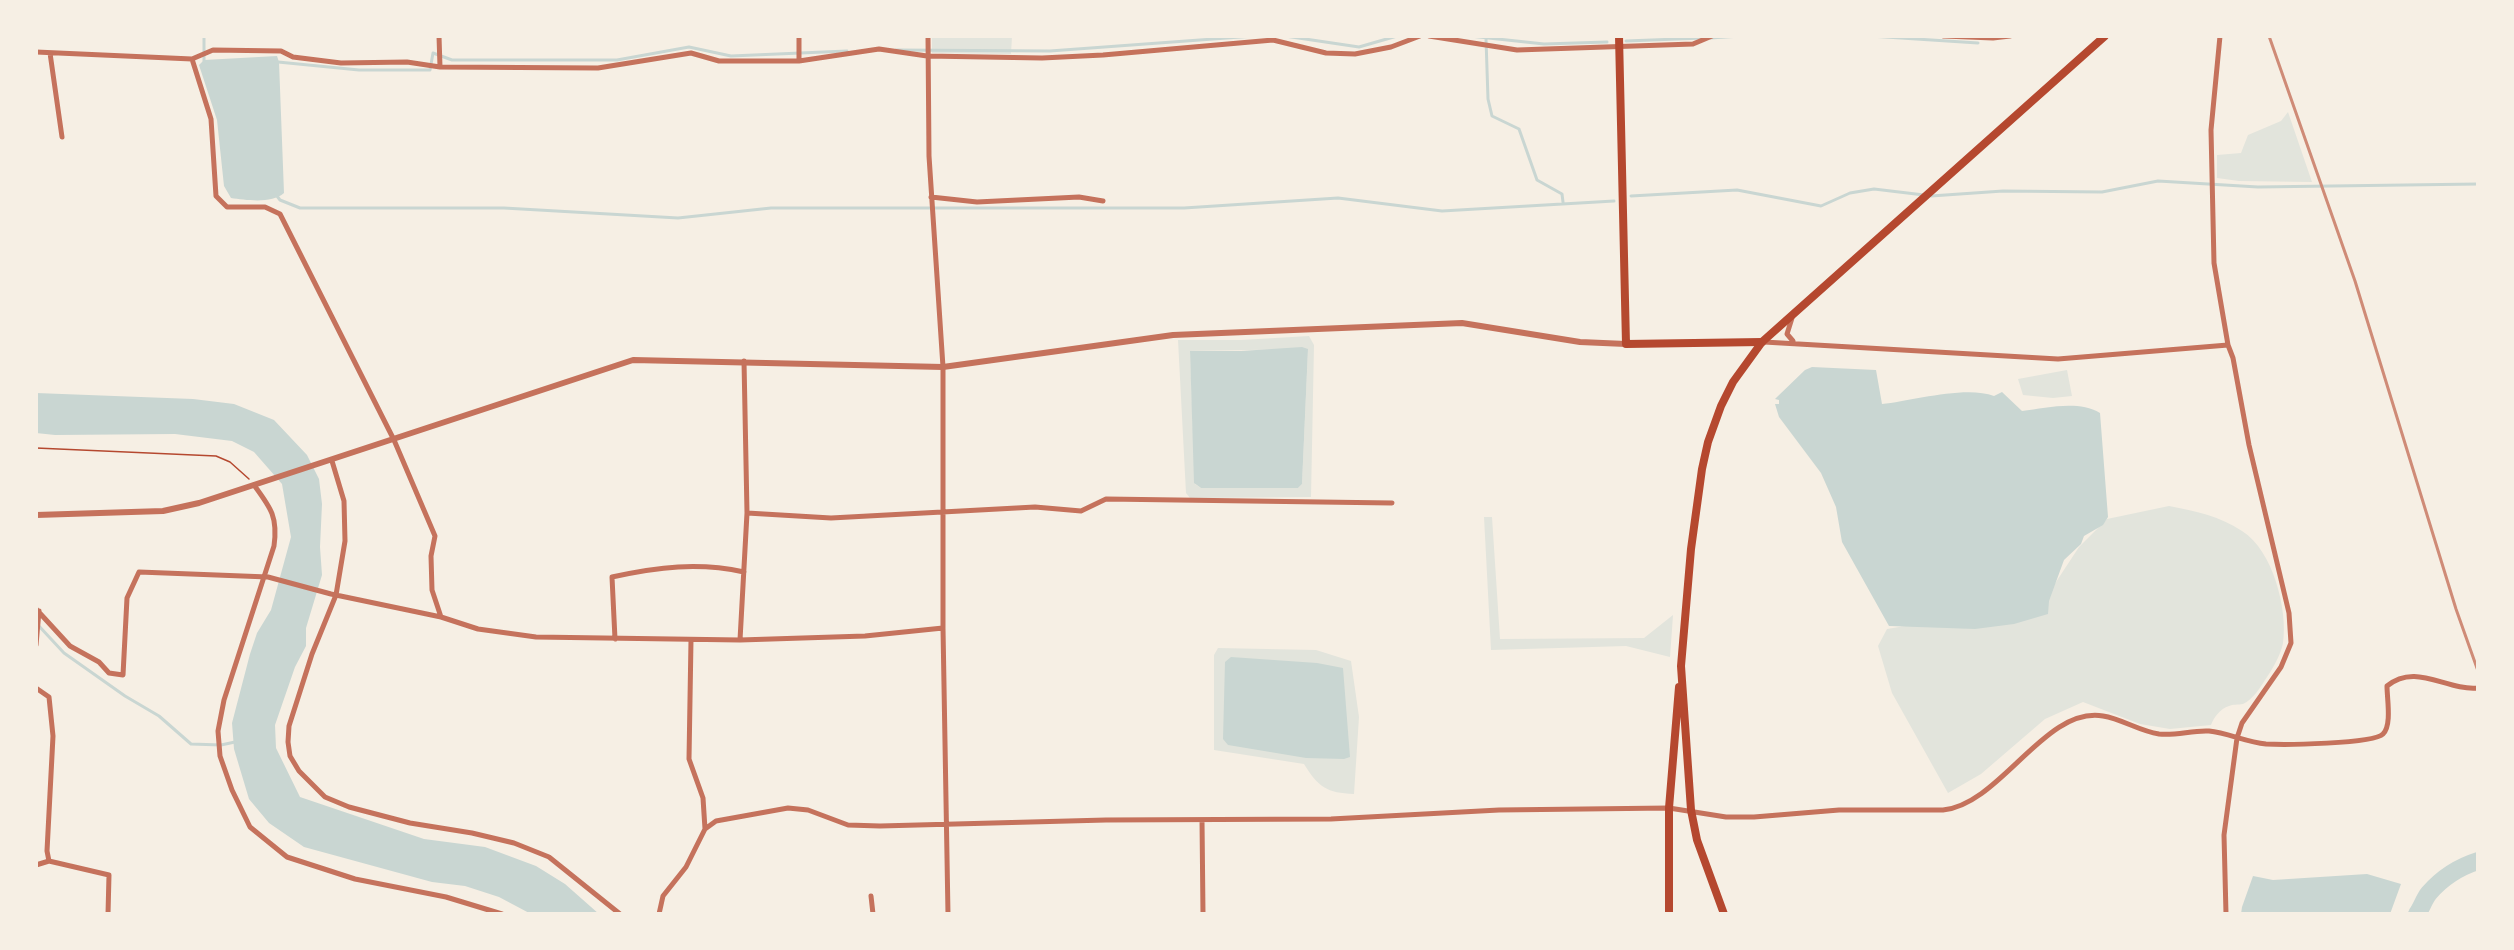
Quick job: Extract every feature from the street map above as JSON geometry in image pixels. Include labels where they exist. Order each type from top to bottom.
[{"type":"highway","points":[[1669,914],[1669,808],[1690,549],[1702,469],[1708,442],[1721,406],[1733,382],[1762,342],[2105,36]]},
{"type":"highway","points":[[1681,666],[1691,810],[1697,840],[1724,914]]},
{"type":"main road","points":[[1618,36],[1626,344],[1762,342]]},
{"type":"street","points":[[439,36],[440,67]]},
{"type":"street","points":[[799,36],[799,61]]},
{"type":"street","points":[[928,36],[931,197],[943,367],[943,628],[948,914]]},
{"type":"street","points":[[36,52],[192,59],[213,50],[281,51],[293,57],[341,63],[407,62],[440,67],[598,68],[691,53],[719,60],[799,61],[879,49],[927,56],[1062,57],[1273,40],[1326,53],[1355,54],[1381,49],[1420,36]]},
{"type":"street","points":[[1429,36],[1517,50],[1693,44],[1712,36]]},
{"type":"street","points":[[1944,36],[1994,38],[2010,36]]},
{"type":"street","points":[[2220,36],[2211,130],[2214,263],[2249,445],[2289,613],[2291,644],[2281,667],[2242,723],[2236,738],[2224,836],[2226,914]]},
{"type":"street","points":[[50,53],[62,137]]},
{"type":"street","points":[[192,59],[211,119],[216,196],[227,207],[265,207],[280,214],[394,440],[435,536],[431,556],[432,590],[441,617]]},
{"type":"street","points":[[931,197],[977,202],[1079,197],[1104,201]]},
{"type":"street","points":[[1795,313],[1787,334],[1795,342]]},
{"type":"street","points":[[36,515],[163,511],[199,503],[633,360],[943,367],[1173,335],[1462,323],[1580,342],[1626,344]]},
{"type":"street","points":[[1762,342],[1795,342],[2058,359],[2228,345]]},
{"type":"street","points":[[740,640],[747,513],[744,361]]},
{"type":"street","points":[[329,462],[344,501],[345,541],[333,594],[289,726],[290,756],[310,784],[325,797],[349,807],[410,823],[472,833],[514,843],[549,857],[620,914]]},
{"type":"street","points":[[258,484],[272,509],[276,528],[274,546],[248,633],[224,700],[218,731],[220,756],[232,790],[250,827],[287,857],[355,879],[446,897],[502,914]]},
{"type":"street","points":[[747,513],[831,518],[1035,507],[1081,512],[1106,499],[1392,503]]},
{"type":"street","points":[[615,639],[612,577],[652,568],[714,565],[744,572]]},
{"type":"street","points":[[37,610],[70,646],[99,662],[109,673],[123,675],[127,598],[139,572],[266,577],[441,617],[478,629],[536,637],[740,640],[865,636],[943,628]]},
{"type":"street","points":[[36,645],[37,610]]},
{"type":"street","points":[[691,640],[689,759],[703,798],[705,829]]},
{"type":"street","points":[[659,914],[663,896],[686,867],[705,829],[716,821],[788,808],[808,810],[848,825],[1331,819],[1499,810],[1669,808],[1726,817],[1754,817],[1839,810],[1953,809],[1978,796],[2047,735],[2079,717],[2102,716],[2162,734],[2205,731],[2267,744],[2331,742],[2378,738],[2385,733],[2387,686],[2396,679],[2425,676],[2448,685],[2478,688]]},
{"type":"street","points":[[36,688],[49,697],[53,736],[47,851],[49,861]]},
{"type":"street","points":[[1202,820],[1203,914]]},
{"type":"street","points":[[36,865],[49,861],[109,875],[108,914]]},
{"type":"street","points":[[871,896],[873,914]]},
{"type":"path","points":[[36,448],[216,456],[239,468],[258,484]]},
{"type":"shaded area","points":[[932,36],[1012,36],[1011,54],[932,53]]},
{"type":"shaded area","points":[[277,56],[284,193],[266,200],[231,198],[224,186],[217,120],[199,65],[204,60]]},
{"type":"shaded area","points":[[2288,112],[2312,182],[2239,181],[2217,178],[2217,155],[2241,153],[2248,135],[2281,121]]},
{"type":"shaded area","points":[[1309,336],[1314,345],[1311,497],[1190,498],[1186,493],[1178,340],[1241,340]],"holes":[[[1308,349],[1302,484],[1298,488],[1201,488],[1195,484],[1190,351]]]},
{"type":"shaded area","points":[[1302,347],[1308,349],[1302,484],[1298,488],[1201,488],[1194,483],[1190,351],[1241,351]]},
{"type":"shaded area","points":[[1812,367],[1876,370],[1882,404],[1954,393],[1969,392],[1994,396],[2002,392],[2022,411],[2072,406],[2100,413],[2108,517],[2103,525],[2084,536],[2081,544],[2064,560],[2049,601],[2048,614],[2014,624],[1975,629],[1889,626],[1842,542],[1836,507],[1821,473],[1779,417],[1775,404],[1779,404],[1779,400],[1775,399],[1805,370]]},
{"type":"shaded area","points":[[2067,370],[2072,396],[2053,398],[2023,395],[2018,379]]},
{"type":"shaded area","points":[[36,393],[193,399],[234,404],[274,420],[307,455],[319,479],[322,504],[320,547],[322,575],[306,628],[306,646],[295,667],[275,725],[276,748],[300,797],[424,839],[485,847],[536,866],[565,884],[599,914],[531,914],[499,897],[465,886],[432,882],[304,847],[269,823],[249,799],[234,749],[232,723],[250,654],[257,633],[271,610],[291,537],[282,484],[254,452],[232,441],[175,434],[55,435],[36,433]]},
{"type":"shaded area","points":[[2169,506],[2225,521],[2242,531],[2253,540],[2270,566],[2283,614],[2283,643],[2274,665],[2256,692],[2243,704],[2231,705],[2223,709],[2211,725],[2170,729],[2140,724],[2083,702],[2045,719],[1981,774],[1948,793],[1892,693],[1878,646],[1887,629],[1917,624],[2033,617],[2079,547],[2107,519]]},
{"type":"shaded area","points":[[1484,517],[1492,517],[1500,639],[1644,638],[1673,615],[1670,657],[1626,646],[1491,650]]},
{"type":"shaded area","points":[[1218,648],[1316,650],[1351,661],[1359,717],[1354,794],[1337,792],[1324,787],[1304,764],[1214,750],[1214,655]]},
{"type":"shaded area","points":[[1231,657],[1317,663],[1343,668],[1350,757],[1344,759],[1306,758],[1228,745],[1223,739],[1225,662]]},
{"type":"shaded area","points":[[2367,874],[2401,884],[2390,914],[2241,914],[2253,876],[2273,880]]},
{"type":"waterway","points":[[204,36],[204,61]]},
{"type":"waterway","points":[[896,50],[1050,51],[1254,36]]},
{"type":"waterway","points":[[1285,36],[1359,47],[1397,36]]},
{"type":"waterway","points":[[1470,36],[1544,44],[1607,42]]},
{"type":"waterway","points":[[1710,38],[1741,36]]},
{"type":"waterway","points":[[1870,36],[1978,43]]},
{"type":"waterway","points":[[1626,41],[1703,38]]},
{"type":"waterway","points":[[1486,39],[1488,99],[1492,116],[1519,129],[1537,180],[1562,194],[1563,202]]},
{"type":"waterway","points":[[278,62],[359,70],[430,70],[433,53],[452,60],[617,60],[689,47],[731,56],[847,51]]},
{"type":"waterway","points":[[1931,196],[2003,191],[2102,192],[2158,181],[2258,187],[2478,184]]},
{"type":"waterway","points":[[1631,196],[1737,190],[1821,206],[1850,193],[1874,189],[1924,195]]},
{"type":"waterway","points":[[277,196],[280,200],[300,208],[504,208],[678,218],[771,208],[1184,208],[1338,198],[1442,211],[1614,201]]},
{"type":"waterway","points":[[38,625],[64,653],[125,696],[159,716],[191,744],[221,745],[235,742]]},
{"type":"waterway","points":[[2417,914],[2427,895],[2439,883],[2458,870],[2478,861]]},
{"type":"railway","points":[[2269,36],[2355,281],[2456,609],[2478,671]]}]
